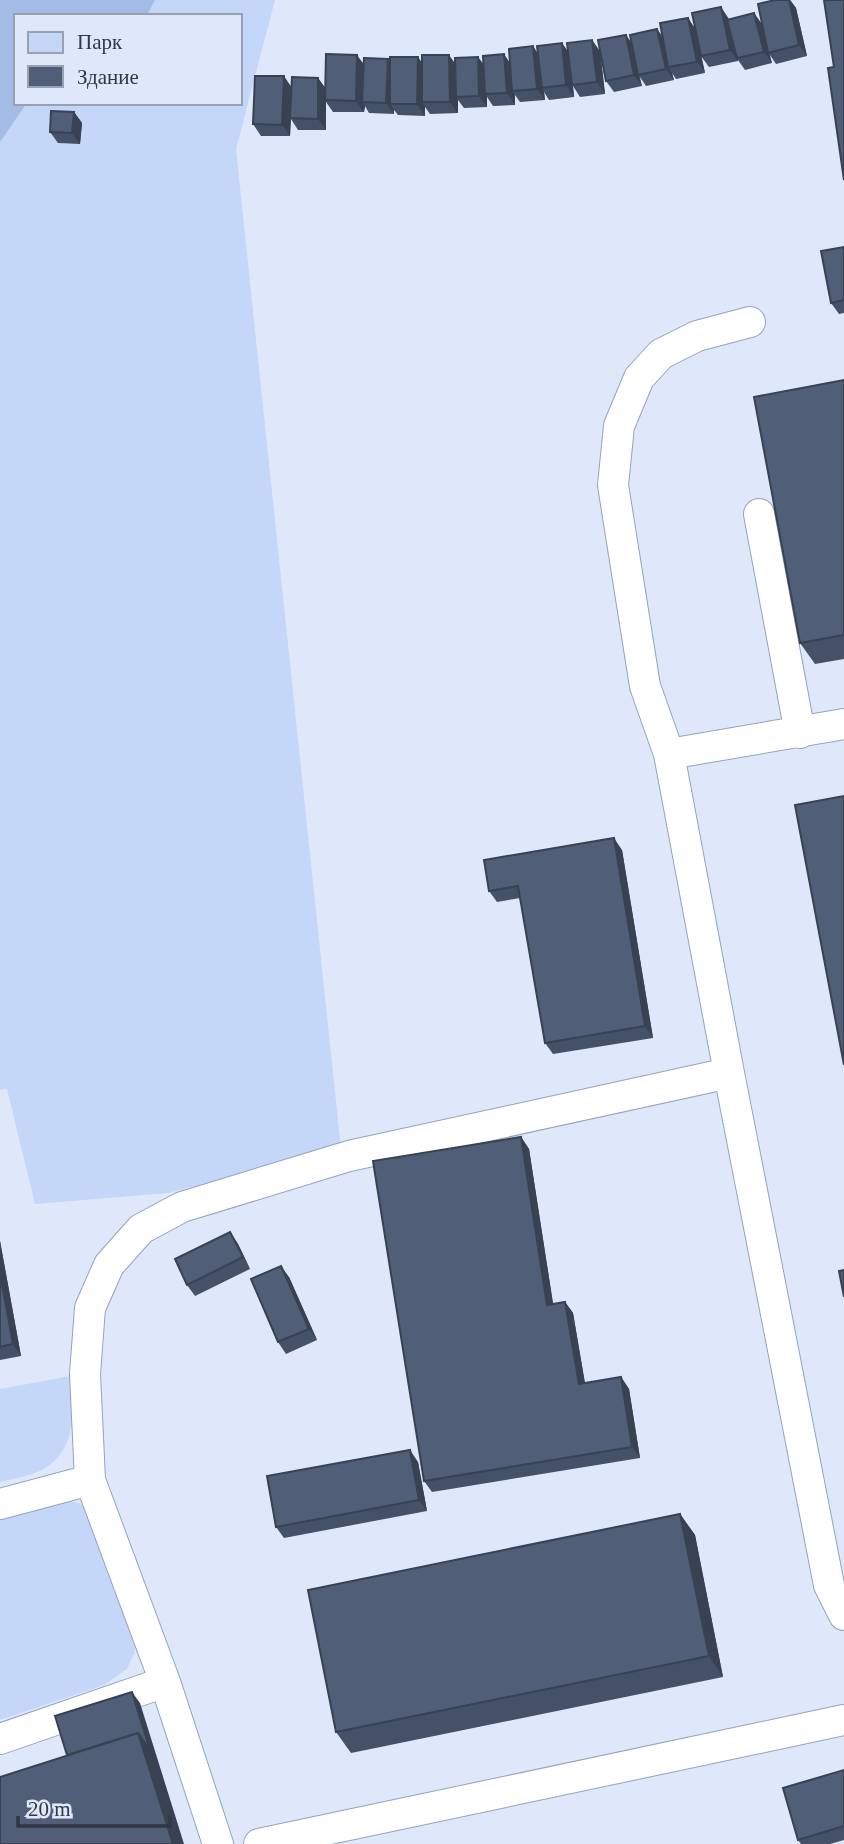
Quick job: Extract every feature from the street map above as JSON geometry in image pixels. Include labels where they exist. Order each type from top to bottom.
[{"type":"lane","points":[[750,322],[697,336],[661,354],[639,378],[619,426],[613,485],[645,687],[669,754],[830,1585],[844,1615]]},
{"type":"lane","points":[[759,514],[800,733]]},
{"type":"lane","points":[[669,754],[844,724]]},
{"type":"lane","points":[[218,1844],[165,1682],[90,1480],[85,1374],[90,1308],[109,1265],[141,1229],[182,1207],[349,1156],[729,1073]]},
{"type":"lane","points":[[0,1504],[90,1480]]},
{"type":"lane","points":[[0,1739],[165,1682]]},
{"type":"lane","points":[[259,1844],[844,1720]]},
{"type":"green space","points":[[155,0],[275,0],[236,149],[341,1149],[168,1193],[35,1204],[7,1089],[0,1090],[0,142],[26,105],[242,105],[242,14],[148,14]]},
{"type":"green space","points":[[71,1376],[71,1429],[62,1452],[42,1470],[0,1482],[0,1389]]},
{"type":"green space","points":[[64,1501],[79,1503],[93,1514],[135,1633],[135,1651],[127,1669],[104,1685],[0,1720],[0,1517]]},
{"type":"shaded area","points":[[0,0],[155,0],[148,14],[14,14],[14,105],[26,105],[0,142]]},
{"type":"building","points":[[789,0],[799,45],[768,53],[758,4]]},
{"type":"building","points":[[824,0],[844,0],[844,180],[828,68],[834,67]]},
{"type":"building","points":[[721,7],[730,50],[701,56],[692,13]]},
{"type":"building","points":[[754,13],[764,52],[737,58],[727,20]]},
{"type":"building","points":[[688,18],[697,62],[668,67],[660,23]]},
{"type":"building","points":[[657,29],[666,69],[638,75],[630,35]]},
{"type":"building","points":[[626,35],[634,75],[606,81],[598,40]]},
{"type":"building","points":[[592,40],[597,82],[572,85],[567,43]]},
{"type":"building","points":[[562,43],[566,85],[542,88],[537,46]]},
{"type":"building","points":[[533,46],[537,89],[512,91],[509,49]]},
{"type":"building","points":[[326,54],[357,55],[356,101],[325,100]]},
{"type":"building","points":[[504,54],[507,93],[485,94],[483,56]]},
{"type":"building","points":[[422,55],[449,55],[450,102],[422,102]]},
{"type":"building","points":[[390,57],[418,57],[417,104],[390,104]]},
{"type":"building","points":[[478,57],[479,96],[456,97],[455,58]]},
{"type":"building","points":[[364,58],[388,59],[386,103],[362,102]]},
{"type":"building","points":[[255,76],[284,76],[282,125],[253,124]]},
{"type":"building","points":[[292,77],[318,78],[318,119],[290,118]]},
{"type":"building","points":[[51,111],[74,112],[72,133],[50,132]]},
{"type":"building","points":[[844,247],[844,300],[831,303],[821,251]]},
{"type":"building","points":[[844,380],[844,635],[800,643],[754,397]]},
{"type":"building","points":[[844,796],[844,1065],[795,805]]},
{"type":"building","points":[[614,838],[645,1026],[545,1043],[518,886],[489,891],[484,860]]},
{"type":"building","points":[[521,1137],[547,1305],[565,1302],[579,1384],[621,1377],[632,1447],[424,1481],[373,1161]]},
{"type":"building","points":[[230,1232],[243,1257],[187,1285],[175,1259]]},
{"type":"building","points":[[281,1266],[309,1329],[278,1342],[251,1279]]},
{"type":"building","points":[[844,1270],[844,1297],[839,1271]]},
{"type":"building","points":[[0,1273],[13,1344],[0,1347]]},
{"type":"building","points":[[410,1450],[419,1500],[276,1527],[267,1476]]},
{"type":"building","points":[[680,1514],[709,1656],[336,1732],[308,1590]]},
{"type":"building","points":[[132,1692],[150,1750],[138,1733],[67,1755],[55,1716]]},
{"type":"building","points":[[138,1733],[173,1844],[0,1844],[0,1777]]},
{"type":"building","points":[[844,1770],[844,1826],[798,1840],[783,1788]]}]
